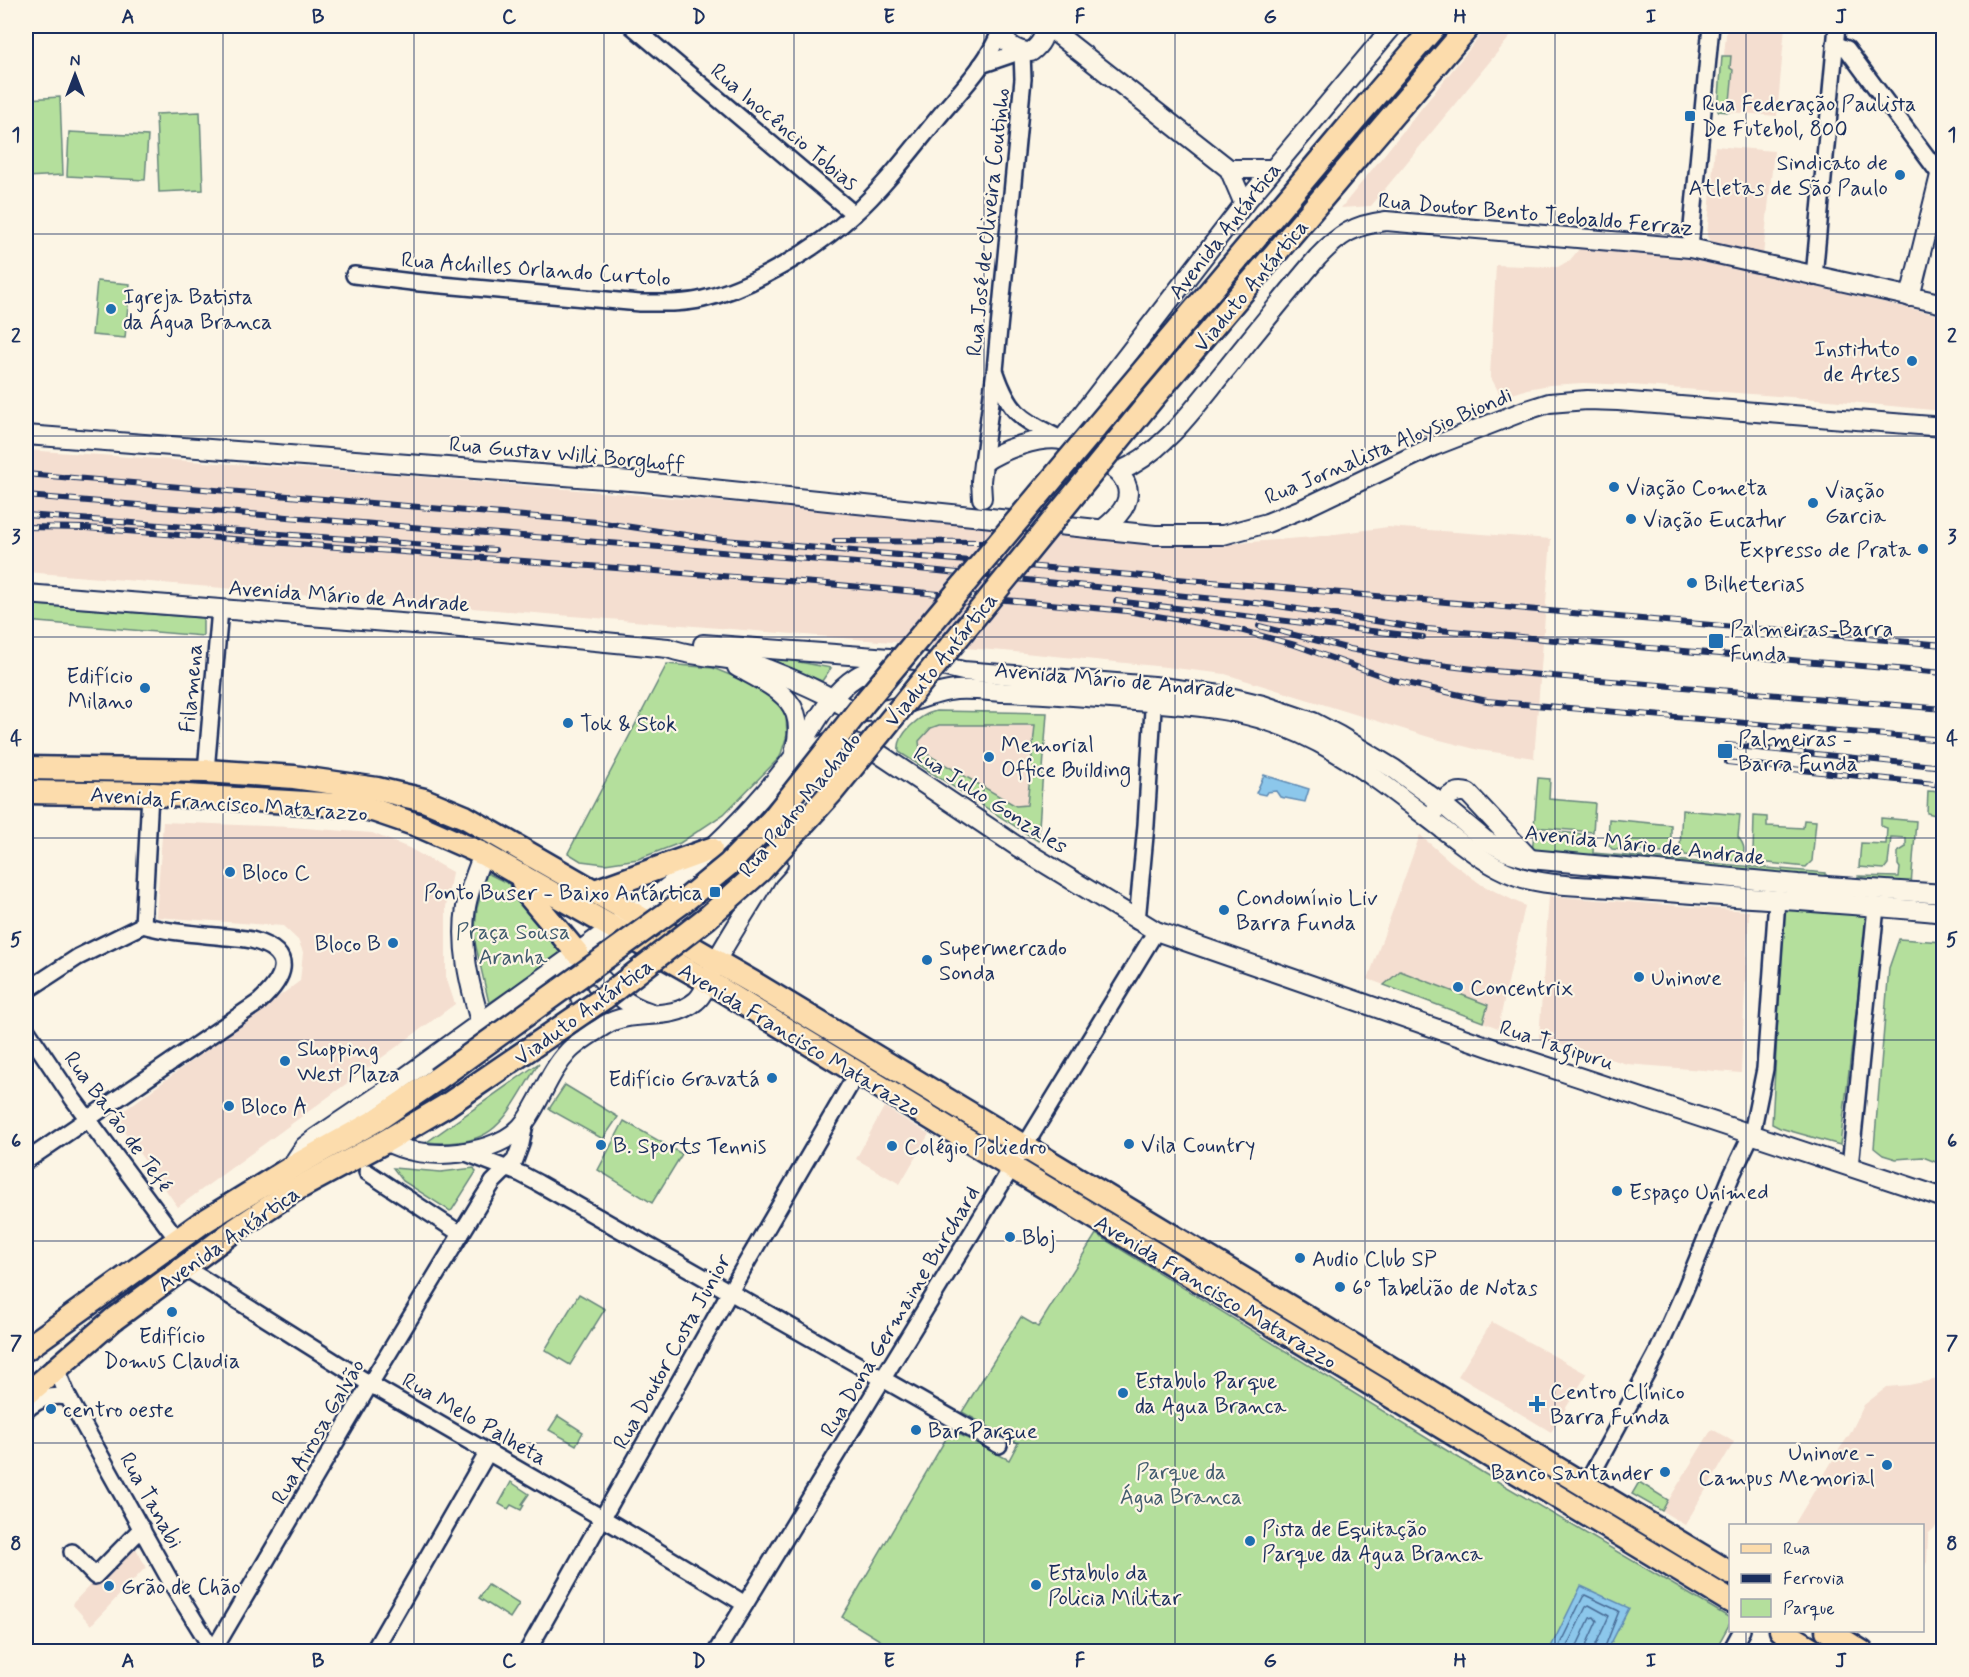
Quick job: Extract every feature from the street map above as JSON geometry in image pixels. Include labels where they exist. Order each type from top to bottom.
[{"type":"main road","name":"Viaduto Antártica","points":[[437,1079],[684,902],[729,864],[772,820],[865,702],[1435,26]]},
{"type":"main road","name":"Viaduto Antártica","points":[[447,1106],[604,998],[708,917],[760,871],[832,792],[1152,399],[1469,26]]},
{"type":"main road","name":"Avenida Francisco Matarazzo","points":[[26,768],[206,771],[294,777],[377,789],[424,800],[465,818],[633,913],[857,1073],[1729,1599]]},
{"type":"main road","name":"Avenida Francisco Matarazzo","points":[[26,792],[150,794],[356,806],[417,825],[483,854],[612,928],[712,971],[1024,1148],[1729,1572]]},
{"type":"main road","points":[[595,891],[711,849]]},
{"type":"main road","points":[[521,875],[526,892],[578,953]]},
{"type":"main road","name":"Avenida Antártica","points":[[26,1348],[177,1239],[289,1169],[377,1120],[437,1079]]},
{"type":"main road","name":"Avenida Antártica","points":[[26,1395],[114,1319],[293,1191],[447,1106]]},
{"type":"main road","points":[[1784,1632],[1817,1652]]},
{"type":"main road","points":[[1830,1632],[1862,1652]]},
{"type":"street","name":"Rua Inocêncio Tobias","points":[[632,26],[854,214]]},
{"type":"street","name":"Avenida Antártica","points":[[1062,441],[1244,204],[1393,26]]},
{"type":"street","points":[[1690,248],[1711,26]]},
{"type":"street","points":[[1814,277],[1837,26]]},
{"type":"street","name":"Rua Achilles Orlando Curtolo","points":[[354,275],[444,286],[640,303],[669,303],[703,299],[746,284],[768,273],[830,234],[854,214],[903,160],[981,64],[997,40],[1000,28]]},
{"type":"street","points":[[1000,28],[1006,40],[1024,52]]},
{"type":"street","points":[[981,64],[1024,52],[1041,43],[1046,29],[1077,50],[1228,169],[1244,204]]},
{"type":"street","points":[[1835,44],[1847,49],[1942,171],[1910,297]]},
{"type":"street","name":"Rua José de Oliveira Coutinho","points":[[983,463],[995,370],[1024,52]]},
{"type":"street","points":[[1228,169],[1272,169]]},
{"type":"street","name":"Rua Doutor Bento Teobaldo Ferraz","points":[[1118,472],[1131,466],[1161,444],[1201,399],[1318,256],[1334,241],[1358,227],[1386,221],[1690,248],[1944,304]]},
{"type":"street","name":"Rua José de Oliveira Coutinho","points":[[995,370],[1007,402],[1015,411],[1024,420],[1062,441]]},
{"type":"street","name":"Rua Jornalista Aloysio Biondi","points":[[1103,529],[1155,535],[1223,535],[1267,523],[1304,508],[1434,446],[1549,403],[1587,400],[1618,401],[1944,427]]},
{"type":"street","name":"Rua Gustav Willi Borghoff","points":[[26,435],[644,482],[1103,529]]},
{"type":"street","points":[[982,498],[983,463],[995,454],[1025,444],[1062,441],[1118,472],[1125,483],[1126,506],[1119,516],[1103,529]]},
{"type":"street","points":[[945,514],[982,498]]},
{"type":"street","points":[[982,498],[1006,511],[1037,523]]},
{"type":"street","name":"Avenida Mário de Andrade","points":[[26,594],[439,626],[668,648],[697,656],[717,657],[763,667],[848,708],[865,712],[878,711],[938,693],[959,690],[1054,694],[1221,695],[1263,705],[1313,722],[1394,769],[1442,804],[1485,840],[1507,852],[1530,860],[1798,884],[1944,894]]},
{"type":"street","name":"Filamena","points":[[206,771],[220,609]]},
{"type":"street","name":"Avenida Mário de Andrade","points":[[668,648],[701,643],[916,660],[963,671],[1154,694],[1268,721],[1316,740],[1349,759],[1474,853],[1500,870],[1519,877],[1547,882],[1944,913]]},
{"type":"street","points":[[717,657],[787,697],[798,718],[798,739],[792,760]]},
{"type":"street","name":"Rua Pedro Machado","points":[[289,1169],[304,1147],[317,1137],[397,1083],[664,890],[711,849],[738,821],[792,760],[831,698],[855,677],[866,671],[908,668],[963,671]]},
{"type":"street","points":[[1137,921],[1154,694]]},
{"type":"street","name":"Rua Pedro Machado","points":[[507,1169],[515,1160],[525,1124],[568,1051],[607,1024],[635,1015],[657,1015],[683,1010],[696,1001],[768,875],[872,749],[919,699]]},
{"type":"street","name":"Rua Julio Gonzales","points":[[792,760],[829,742],[843,741],[872,749],[1018,847],[1156,931]]},
{"type":"street","points":[[1429,818],[1456,792],[1468,793],[1530,860]]},
{"type":"street","points":[[143,925],[150,794]]},
{"type":"street","points":[[480,1021],[466,962],[464,936],[469,892],[483,854]]},
{"type":"street","points":[[1585,1486],[1656,1355],[1731,1177],[1752,1133],[1765,1069],[1777,900]]},
{"type":"street","points":[[1850,1167],[1876,907]]},
{"type":"street","points":[[26,991],[78,957],[143,925],[159,930],[254,940],[280,956],[283,965],[279,981],[259,1002],[26,1161]]},
{"type":"street","name":"Rua Tagipuru","points":[[1156,931],[1515,1056],[1944,1198]]},
{"type":"street","name":"Rua Dona Germaine Burchard","points":[[716,1652],[1156,931]]},
{"type":"street","points":[[578,953],[629,1005],[657,1015]]},
{"type":"street","points":[[542,978],[566,980],[580,994],[583,1015],[576,1037],[568,1051]]},
{"type":"street","name":"Rua Barão de Tefé","points":[[26,1029],[88,1119],[177,1239]]},
{"type":"street","name":"Rua Doutor Costa Junior","points":[[527,1652],[857,1073]]},
{"type":"street","name":"Rua Pedro Machado","points":[[386,1141],[396,1148],[416,1153],[466,1153],[509,1136],[525,1124]]},
{"type":"street","points":[[466,1153],[521,1174],[999,1445]]},
{"type":"street","name":"Rua Airosa Galvão","points":[[213,1651],[461,1234],[493,1182],[507,1169]]},
{"type":"street","points":[[367,1172],[461,1234]]},
{"type":"street","name":"Rua Melo Palheta","points":[[184,1267],[370,1384],[602,1518],[745,1604]]},
{"type":"street","name":"Rua Tanabi","points":[[56,1368],[69,1397],[172,1584],[213,1651]]},
{"type":"street","points":[[26,1410],[49,1396],[69,1397]]},
{"type":"street","points":[[373,1652],[488,1452]]},
{"type":"street","points":[[72,1552],[95,1576],[142,1528]]},
{"type":"street","points":[[1730,1652],[1741,1632]]},
{"type":"shaded area","points":[[1488,26],[1519,26],[1371,206],[1341,208]]},
{"type":"shaded area","points":[[1727,26],[1785,26],[1777,116],[1718,111]]},
{"type":"shaded area","points":[[1715,146],[1774,151],[1763,256],[1712,244],[1707,236]]},
{"type":"shaded area","points":[[1580,248],[1697,259],[1943,316],[1943,411],[1829,400],[1583,383],[1527,389],[1502,398],[1490,376],[1496,265],[1558,267],[1570,260]]},
{"type":"shaded area","points":[[26,450],[399,475],[951,521],[1093,536],[1226,544],[1313,537],[1388,527],[1551,539],[1534,758],[1479,750],[1432,738],[1225,674],[1004,651],[26,572]]},
{"type":"shaded area","points":[[936,711],[1047,713],[1038,841],[899,752],[900,741],[916,721],[926,713]]},
{"type":"shaded area","name":"Shopping West Plaza","points":[[163,822],[372,833],[409,848],[452,872],[446,907],[446,977],[455,1004],[178,1207],[114,1118],[300,981],[303,952],[298,940],[283,926],[156,917]]},
{"type":"shaded area","points":[[1420,835],[1482,885],[1525,906],[1498,1028],[1483,1022],[1487,1005],[1400,971],[1384,985],[1368,979]]},
{"type":"shaded area","name":"Uninove","points":[[1549,896],[1749,911],[1741,1073],[1627,1064],[1539,1038]]},
{"type":"shaded area","name":"Colégio Poliedro","points":[[884,1107],[929,1134],[900,1184],[856,1159]]},
{"type":"shaded area","name":"Centro Clínico Barra Funda","points":[[1492,1322],[1587,1374],[1551,1432],[1458,1376]]},
{"type":"shaded area","name":"Uninove - Campus Memorial","points":[[1943,1378],[1943,1520],[1928,1534],[1927,1562],[1924,1567],[1924,1524],[1795,1524],[1850,1434],[1864,1405],[1887,1387]]},
{"type":"shaded area","points":[[1712,1429],[1734,1442],[1685,1525],[1662,1511]]},
{"type":"shaded area","name":"Grão de Chão","points":[[132,1541],[146,1567],[91,1625],[72,1604]]},
{"type":"green space","points":[[1722,56],[1731,56],[1730,68],[1733,70],[1729,112],[1718,111]]},
{"type":"green space","points":[[60,97],[63,175],[26,177],[26,99]]},
{"type":"green space","points":[[200,112],[203,190],[159,192],[156,114]]},
{"type":"green space","points":[[69,132],[148,136],[145,180],[67,176]]},
{"type":"green space","name":"Igreja Batista da Água Branca","points":[[97,281],[130,284],[125,338],[92,335]]},
{"type":"green space","points":[[26,604],[203,618],[203,636],[26,621]]},
{"type":"green space","points":[[757,654],[831,668],[822,681]]},
{"type":"green space","points":[[667,664],[713,668],[759,687],[776,700],[786,716],[787,735],[780,757],[724,814],[680,843],[638,859],[605,864],[581,861],[568,853]]},
{"type":"green space","points":[[936,711],[1047,713],[1038,841],[899,752],[899,745],[905,732],[916,721]],"holes":[[[939,725],[1035,725],[1027,805],[1016,806],[920,750],[919,741],[931,728]]]},
{"type":"green space","points":[[1538,778],[1550,779],[1549,799],[1595,803],[1593,832],[1534,827]]},
{"type":"green space","points":[[1928,791],[1943,792],[1943,817],[1927,813]]},
{"type":"green space","points":[[1682,810],[1740,815],[1738,837],[1744,849],[1740,861],[1685,855],[1680,848]]},
{"type":"green space","points":[[1754,816],[1767,817],[1767,826],[1803,828],[1804,820],[1816,821],[1812,861],[1806,867],[1759,862],[1753,854]]},
{"type":"green space","points":[[1881,818],[1916,821],[1911,886],[1857,882],[1858,876],[1899,877],[1898,852],[1906,847],[1906,838],[1891,837],[1888,864],[1884,869],[1859,867],[1861,843],[1886,844],[1887,828],[1881,826]]},
{"type":"green space","points":[[1609,819],[1671,825],[1671,848],[1663,853],[1612,849],[1608,844]]},
{"type":"green space","points":[[1534,830],[1594,835],[1593,853],[1826,873],[1826,879],[1532,855]]},
{"type":"green space","name":"Praça Sousa Aranha","points":[[487,873],[515,887],[566,951],[489,1003],[474,938],[477,908]]},
{"type":"green space","points":[[1784,907],[1868,913],[1840,1145],[1772,1124]]},
{"type":"green space","points":[[1899,939],[1943,942],[1943,1165],[1923,1157],[1896,1159],[1883,1155],[1874,1148],[1889,968]]},
{"type":"green space","points":[[1400,971],[1488,1005],[1483,1022],[1384,985]]},
{"type":"green space","points":[[539,1063],[508,1113],[485,1134],[470,1140],[451,1143],[427,1142]]},
{"type":"green space","points":[[565,1085],[618,1117],[603,1139],[549,1109]]},
{"type":"green space","points":[[624,1121],[682,1154],[652,1203],[598,1170]]},
{"type":"green space","points":[[393,1168],[441,1172],[474,1168],[476,1172],[450,1211],[403,1181]]},
{"type":"green space","name":"Parque da Água Branca","points":[[1096,1234],[1485,1474],[1729,1617],[1729,1625],[1714,1652],[899,1652],[842,1617],[951,1430],[1009,1460],[1018,1443],[962,1412],[1021,1317],[1038,1327]]},
{"type":"green space","points":[[579,1294],[605,1309],[570,1365],[545,1350]]},
{"type":"green space","points":[[558,1416],[583,1432],[576,1445],[549,1430]]},
{"type":"green space","points":[[511,1482],[529,1494],[521,1510],[511,1505],[508,1509],[499,1504]]},
{"type":"green space","points":[[1639,1482],[1668,1500],[1662,1511],[1632,1494]]},
{"type":"green space","points":[[488,1585],[519,1604],[510,1618],[479,1598]]},
{"type":"water","points":[[1264,775],[1309,789],[1305,802],[1280,797],[1276,791],[1267,792],[1265,795],[1256,793]]},
{"type":"water","points":[[1581,1586],[1629,1608],[1607,1651],[1553,1651],[1550,1649]]},
{"type":"railway","points":[[26,474],[597,522],[713,539],[1944,645]]},
{"type":"railway","points":[[26,496],[869,564],[1265,604],[1427,629],[1944,673]]},
{"type":"railway","points":[[26,515],[495,550]]},
{"type":"railway","points":[[26,527],[86,528],[828,584],[1127,611],[1240,630],[1295,645],[1393,680],[1487,701],[1944,740]]},
{"type":"railway","points":[[835,541],[985,542]]},
{"type":"railway","points":[[1116,601],[1423,637]]},
{"type":"railway","points":[[1259,626],[1350,649],[1423,663],[1944,709]]},
{"type":"railway","points":[[1727,745],[1944,767]]},
{"type":"railway","points":[[1727,762],[1944,785]]},
{"type":"place","name":"Rua Federação Paulista De Futebol, 800","points":[[1690,116]]},
{"type":"place","name":"Sindicato de Atletas de São Paulo","points":[[1900,175]]},
{"type":"place","name":"Igreja Batista da Água Branca","points":[[111,309]]},
{"type":"place","name":"Instituto de Artes","points":[[1912,361]]},
{"type":"place","name":"Viação Cometa","points":[[1614,487]]},
{"type":"place","name":"Viação Garcia","points":[[1813,503]]},
{"type":"place","name":"Viação Eucatur","points":[[1631,519]]},
{"type":"place","name":"Expresso de Prata","points":[[1923,549]]},
{"type":"place","name":"Bilheterias","points":[[1692,583]]},
{"type":"place","name":"Palmeiras-Barra Funda","points":[[1716,641]]},
{"type":"place","name":"Edifício Milano","points":[[145,688]]},
{"type":"place","name":"Tok & Stok","points":[[568,723]]},
{"type":"place","name":"Palmeiras - Barra Funda","points":[[1725,751]]},
{"type":"place","name":"Memorial Office Building","points":[[989,757]]},
{"type":"place","name":"Bloco C","points":[[230,872]]},
{"type":"place","name":"Ponto Buser - Baixo Antártica","points":[[715,892]]},
{"type":"place","name":"Condomínio Liv Barra Funda","points":[[1224,910]]},
{"type":"place","name":"Bloco B","points":[[393,943]]},
{"type":"place","name":"Supermercado Sonda","points":[[927,960]]},
{"type":"place","name":"Uninove","points":[[1639,977]]},
{"type":"place","name":"Concentrix","points":[[1458,987]]},
{"type":"place","name":"Shopping West Plaza","points":[[285,1061]]},
{"type":"place","name":"Edifício Gravatá","points":[[772,1078]]},
{"type":"place","name":"Bloco A","points":[[229,1106]]},
{"type":"place","name":"Vila Country","points":[[1129,1144]]},
{"type":"place","name":"B. Sports Tennis","points":[[601,1145]]},
{"type":"place","name":"Colégio Poliedro","points":[[892,1146]]},
{"type":"place","name":"Espaço Unimed","points":[[1617,1191]]},
{"type":"place","name":"Bbj","points":[[1010,1237]]},
{"type":"place","name":"Audio Club SP","points":[[1300,1258]]},
{"type":"place","name":"6º Tabelião de Notas","points":[[1340,1287]]},
{"type":"place","name":"Edifício Domus Claudia","points":[[172,1312]]},
{"type":"place","name":"Estabulo Parque da Agua Branca","points":[[1123,1393]]},
{"type":"place","name":"Centro Clínico Barra Funda","points":[[1537,1404]]},
{"type":"place","name":"centro oeste","points":[[51,1409]]},
{"type":"place","name":"Bar Parque","points":[[916,1430]]},
{"type":"place","name":"Uninove - Campus Memorial","points":[[1887,1465]]},
{"type":"place","name":"Banco Santander","points":[[1665,1472]]},
{"type":"place","name":"Pista de Equitação Parque da Agua Branca","points":[[1250,1541]]},
{"type":"place","name":"Estabulo da Policia Militar","points":[[1036,1585]]},
{"type":"place","name":"Grão de Chão","points":[[109,1586]]}]
